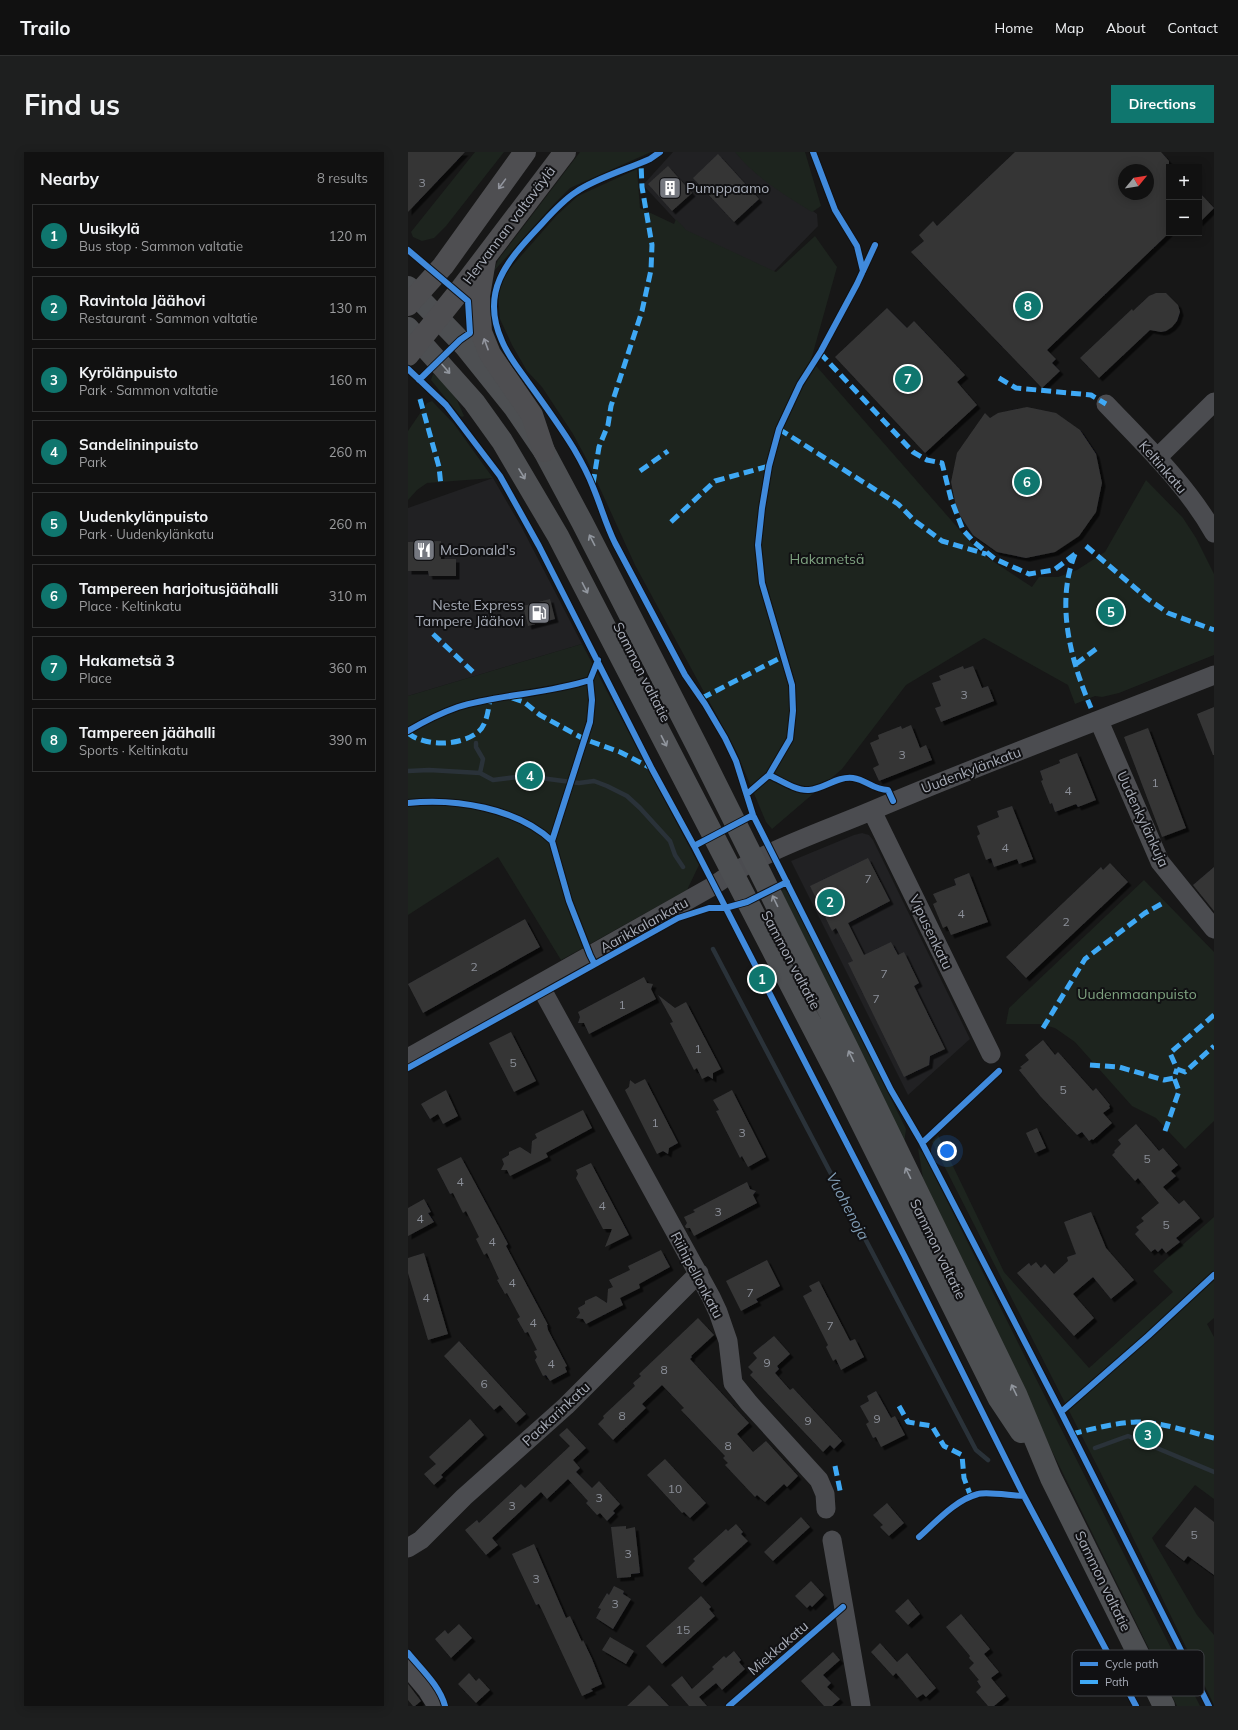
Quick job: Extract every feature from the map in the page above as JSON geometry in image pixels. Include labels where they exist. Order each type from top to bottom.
[{"type":"highway","name":"Hervannan valtaväylä","points":[[411,296],[442,266],[525,152]]},
{"type":"highway","name":"Hervannan valtaväylä","points":[[412,341],[438,317],[565,152]]},
{"type":"highway","points":[[487,254],[479,296],[481,332],[490,354],[532,415],[544,451]]},
{"type":"main road","name":"Sammon valtatie","points":[[411,296],[438,317],[465,346],[514,407],[544,451],[626,606],[851,1054],[1016,1394],[1051,1478],[1136,1650]]},
{"type":"main road","name":"Sammon valtatie","points":[[412,341],[474,402],[502,441],[558,536],[841,1082],[999,1399],[1051,1478]]},
{"type":"main road","name":"Sammon valtatie","points":[[1159,1696],[1164,1706]]},
{"type":"street","points":[[1157,458],[1214,402]]},
{"type":"street","name":"Keltinkatu","points":[[1106,404],[1157,458],[1197,507],[1214,533]]},
{"type":"street","name":"Uudenkylänkatu","points":[[732,873],[754,860],[924,788],[1099,721],[1214,674]]},
{"type":"street","name":"Uudenkylänkuja","points":[[1099,721],[1160,862],[1214,929]]},
{"type":"street","name":"Vipusenkatu","points":[[872,811],[991,1054]]},
{"type":"street","name":"Aarikkalankatu","points":[[408,1058],[713,886],[732,873]]},
{"type":"street","name":"Riihipellonkatu","points":[[539,984],[624,1136],[663,1212],[699,1273],[718,1312],[728,1341],[733,1383],[749,1403],[819,1480],[824,1494],[826,1509]]},
{"type":"street","name":"Paakarinkatu","points":[[408,1548],[421,1540],[464,1498],[566,1406],[699,1273]]},
{"type":"street","points":[[832,1540],[861,1706]]},
{"type":"street","points":[[408,1666],[427,1690],[437,1706]]},
{"type":"shaded area","points":[[673,152],[738,152],[755,169],[817,214],[818,226],[748,298],[643,185]]},
{"type":"shaded area","points":[[493,478],[521,526],[582,644],[408,696],[408,508]]},
{"type":"shaded area","points":[[862,833],[869,835],[873,840],[970,1039],[908,1095],[791,861]]},
{"type":"green space","points":[[475,152],[504,152],[446,226],[434,238],[422,241],[413,237],[411,232]]},
{"type":"green space","points":[[580,152],[651,152],[570,188],[493,272],[498,260]]},
{"type":"green space","points":[[735,152],[805,152],[821,206],[812,212],[780,192],[752,170]]},
{"type":"green space","name":"Hakametsä","points":[[637,169],[640,208],[674,224],[676,219],[686,230],[776,272],[815,236],[837,267],[811,360],[979,552],[1032,587],[1039,577],[1058,577],[1077,570],[1105,552],[1146,480],[1183,518],[1196,538],[1214,574],[1214,655],[1119,693],[1102,697],[1095,696],[1075,704],[1068,685],[984,638],[906,685],[842,769],[772,829],[766,822],[736,751],[635,565],[587,460],[573,434],[542,387],[527,371],[512,345],[500,319],[498,294],[506,273],[557,215],[578,196]]},
{"type":"green space","points":[[433,374],[445,384],[456,398],[464,416],[460,416],[431,380]]},
{"type":"green space","points":[[432,401],[454,424],[493,478],[427,483],[417,490],[408,500],[408,431],[427,403]]},
{"type":"green space","points":[[582,644],[699,865],[687,890],[561,960],[498,857],[408,915],[408,696]]},
{"type":"green space","name":"Uudenmaanpuisto","points":[[1144,880],[1214,952],[1214,1121],[1185,1149],[1156,1118],[1132,1106],[1075,1042],[1055,1028],[1040,1024],[1006,1024],[1009,1008]]},
{"type":"green space","points":[[784,889],[789,893],[906,1129],[904,1144],[781,891]]},
{"type":"green space","points":[[938,1135],[1004,1272],[1089,1368],[1173,1292],[1153,1271],[1214,1217],[1214,1318],[1207,1324],[1214,1337],[1214,1499],[1195,1485],[1152,1538],[1197,1615],[1214,1635],[1214,1705],[1204,1684],[1204,1650],[1187,1650],[1118,1507],[932,1142]]},
{"type":"green space","points":[[918,1148],[923,1153],[1172,1650],[1150,1650],[977,1298],[923,1178]]},
{"type":"green space","points":[[1172,1696],[1195,1696],[1200,1706],[1177,1706]]},
{"type":"building","points":[[408,152],[465,152],[408,212]]},
{"type":"building","points":[[1015,152],[1161,152],[1169,161],[1169,164],[1166,164],[1166,236],[1047,350],[1056,359],[1052,363],[1060,371],[1042,388],[911,252],[924,241],[919,235],[933,221],[937,226]]},
{"type":"building","points":[[718,154],[759,199],[734,222],[693,178]]},
{"type":"building","name":"Pumppaamo","points":[[668,166],[692,193],[672,211],[648,184]]},
{"type":"building","points":[[1202,195],[1214,208],[1202,220]]},
{"type":"building","points":[[1156,293],[1166,293],[1178,305],[1180,312],[1177,321],[1166,331],[1161,332],[1150,330],[1099,378],[1080,358],[1132,309],[1133,311],[1149,296]]},
{"type":"building","points":[[887,308],[907,328],[914,321],[965,375],[957,382],[977,405],[925,453],[835,357]]},
{"type":"building","points":[[1027,407],[1056,413],[1080,430],[1096,454],[1102,483],[1096,512],[1079,536],[1055,552],[1026,558],[997,552],[973,535],[957,511],[951,482],[957,453],[985,413],[990,418],[998,413]]},
{"type":"building","name":"McDonald's","points":[[441,541],[441,559],[456,559],[456,576],[429,576],[428,571],[408,571],[408,542]]},
{"type":"building","name":"Neste Express Tampere Jäähovi","points":[[550,599],[555,619],[528,626],[523,606]]},
{"type":"building","points":[[963,666],[964,669],[973,666],[982,688],[988,686],[994,701],[941,722],[935,708],[941,706],[932,683],[941,680],[939,676]]},
{"type":"building","points":[[1214,707],[1214,755],[1213,755],[1197,714]]},
{"type":"building","points":[[911,725],[920,748],[926,745],[932,760],[879,781],[873,768],[879,765],[870,743],[879,739],[878,735],[901,726],[902,729]]},
{"type":"building","points":[[1148,728],[1186,828],[1162,837],[1124,737]]},
{"type":"building","points":[[1077,753],[1096,800],[1078,807],[1076,804],[1055,812],[1052,803],[1050,804],[1041,781],[1043,780],[1040,771],[1060,763],[1059,760]]},
{"type":"building","points":[[1012,806],[1033,859],[1019,864],[1017,859],[994,867],[991,858],[986,860],[977,836],[980,834],[977,826],[999,817],[997,811]]},
{"type":"building","points":[[868,858],[890,901],[848,923],[864,955],[891,942],[898,955],[904,952],[919,983],[914,986],[945,1049],[930,1056],[929,1065],[904,1077],[848,963],[853,961],[836,928],[832,931],[810,886]]},
{"type":"building","points":[[1110,863],[1128,882],[1026,978],[1006,957],[1101,867],[1103,870]]},
{"type":"building","points":[[1214,867],[1214,911],[1193,885]]},
{"type":"building","points":[[969,873],[988,922],[951,935],[947,926],[943,928],[933,904],[937,902],[933,894],[956,885],[954,879]]},
{"type":"building","points":[[525,919],[540,947],[423,1013],[408,984]]},
{"type":"building","points":[[644,977],[647,983],[653,984],[651,989],[656,999],[589,1034],[584,1023],[578,1023],[580,1017],[578,1012]]},
{"type":"building","points":[[658,995],[675,1008],[686,1002],[721,1069],[713,1073],[713,1079],[708,1076],[702,1079],[697,1068],[694,1070],[670,1023],[673,1022]]},
{"type":"building","points":[[511,1032],[536,1081],[514,1092],[489,1043]]},
{"type":"building","points":[[1043,1040],[1055,1055],[1058,1052],[1093,1091],[1096,1088],[1110,1105],[1110,1108],[1103,1113],[1112,1123],[1093,1140],[1092,1139],[1089,1141],[1082,1132],[1077,1135],[1041,1097],[1019,1070],[1022,1068],[1020,1067],[1029,1060],[1025,1055]]},
{"type":"building","points":[[645,1079],[678,1143],[669,1148],[668,1154],[663,1151],[657,1154],[625,1090],[629,1087],[630,1080],[635,1084]]},
{"type":"building","points":[[446,1090],[458,1116],[443,1124],[438,1114],[430,1119],[421,1104]]},
{"type":"building","points":[[732,1090],[766,1157],[748,1167],[742,1156],[740,1158],[716,1111],[719,1110],[713,1100]]},
{"type":"building","points":[[583,1110],[592,1128],[546,1153],[548,1157],[510,1176],[507,1170],[501,1170],[504,1164],[502,1159],[509,1155],[509,1152],[520,1147],[531,1154],[532,1141],[537,1138],[535,1134]]},
{"type":"building","points":[[1136,1124],[1159,1151],[1163,1148],[1178,1165],[1171,1171],[1176,1176],[1163,1187],[1179,1204],[1184,1200],[1200,1218],[1176,1238],[1180,1242],[1166,1253],[1162,1248],[1158,1252],[1155,1249],[1151,1252],[1135,1234],[1139,1230],[1136,1227],[1144,1221],[1141,1218],[1159,1203],[1138,1178],[1135,1181],[1112,1155],[1121,1144],[1118,1140]]},
{"type":"building","points":[[1037,1128],[1046,1148],[1035,1153],[1026,1133]]},
{"type":"building","points":[[461,1157],[508,1244],[506,1246],[548,1325],[548,1330],[567,1366],[565,1367],[567,1372],[550,1381],[546,1375],[543,1376],[535,1360],[537,1357],[534,1351],[537,1350],[528,1332],[525,1333],[517,1319],[520,1317],[507,1293],[505,1294],[497,1280],[499,1279],[487,1253],[484,1255],[476,1239],[479,1237],[466,1211],[463,1213],[453,1193],[450,1194],[437,1169]]},
{"type":"building","points":[[591,1163],[629,1235],[605,1247],[612,1229],[603,1229],[576,1178],[578,1174],[576,1170]]},
{"type":"building","points":[[747,1182],[750,1189],[756,1191],[753,1195],[757,1203],[694,1236],[690,1228],[686,1228],[685,1226],[687,1223],[684,1217],[695,1212],[693,1210]]},
{"type":"building","points":[[424,1199],[431,1212],[428,1213],[434,1222],[408,1236],[408,1208]]},
{"type":"building","points":[[1091,1212],[1106,1248],[1134,1280],[1111,1299],[1093,1277],[1073,1294],[1094,1318],[1074,1336],[1017,1273],[1029,1263],[1031,1266],[1036,1262],[1041,1268],[1045,1264],[1054,1274],[1068,1261],[1067,1257],[1076,1254],[1064,1222]]},
{"type":"building","points":[[661,1250],[670,1267],[639,1284],[640,1288],[620,1298],[623,1305],[586,1324],[583,1319],[576,1318],[580,1313],[578,1308],[585,1304],[585,1301],[596,1296],[607,1303],[608,1289],[613,1287],[609,1280],[630,1270],[628,1266]]},
{"type":"building","points":[[424,1253],[448,1334],[428,1340],[408,1273],[408,1258]]},
{"type":"building","points":[[767,1260],[780,1286],[756,1299],[758,1302],[741,1311],[726,1281]]},
{"type":"building","points":[[819,1281],[850,1341],[855,1339],[864,1357],[841,1370],[836,1359],[833,1361],[826,1347],[828,1345],[803,1296],[812,1291],[809,1286]]},
{"type":"building","points":[[698,1318],[714,1335],[691,1356],[692,1357],[690,1359],[749,1423],[737,1434],[753,1452],[766,1441],[798,1476],[787,1487],[784,1484],[765,1502],[757,1495],[755,1497],[725,1465],[728,1463],[723,1458],[725,1456],[681,1410],[684,1408],[662,1385],[642,1404],[646,1408],[613,1440],[598,1424],[604,1418],[603,1416],[635,1386],[633,1383],[641,1376],[639,1374]]},
{"type":"building","points":[[774,1336],[790,1354],[777,1366],[779,1369],[775,1373],[790,1390],[793,1388],[842,1441],[834,1449],[830,1445],[823,1452],[750,1375],[753,1372],[748,1367],[757,1358],[753,1353]]},
{"type":"building","points":[[459,1341],[526,1414],[516,1423],[500,1405],[494,1410],[444,1356]]},
{"type":"building","points":[[876,1391],[891,1418],[895,1416],[905,1435],[881,1447],[876,1437],[873,1438],[866,1424],[869,1422],[860,1406],[869,1401],[867,1396]]},
{"type":"building","points":[[470,1419],[484,1435],[441,1475],[443,1477],[434,1485],[424,1474],[436,1464],[429,1457]]},
{"type":"building","points":[[567,1428],[586,1448],[573,1460],[580,1468],[576,1472],[592,1488],[599,1481],[620,1504],[613,1511],[615,1513],[607,1521],[600,1513],[597,1515],[586,1503],[588,1501],[568,1479],[547,1499],[541,1492],[492,1538],[498,1545],[486,1555],[465,1530],[477,1520],[479,1523],[521,1484],[525,1488],[570,1446],[559,1435]]},
{"type":"building","points":[[665,1459],[706,1503],[690,1518],[684,1512],[682,1513],[647,1475]]},
{"type":"building","points":[[887,1503],[904,1523],[889,1536],[880,1527],[883,1525],[873,1515]]},
{"type":"building","points":[[1195,1507],[1214,1522],[1214,1575],[1188,1556],[1184,1561],[1165,1546]]},
{"type":"building","points":[[801,1517],[810,1527],[773,1561],[764,1552]]},
{"type":"building","points":[[736,1524],[743,1532],[741,1534],[748,1541],[702,1583],[688,1568],[695,1561],[693,1559],[726,1529],[728,1531]]},
{"type":"building","points":[[626,1526],[626,1529],[635,1527],[640,1573],[631,1574],[631,1577],[617,1578],[611,1527]]},
{"type":"building","points":[[534,1544],[566,1618],[570,1616],[592,1659],[602,1684],[591,1689],[593,1691],[582,1696],[542,1610],[539,1604],[536,1605],[512,1554]]},
{"type":"building","points":[[811,1581],[824,1595],[812,1607],[810,1605],[807,1608],[795,1596]]},
{"type":"building","points":[[614,1586],[624,1591],[623,1594],[631,1599],[613,1629],[596,1618],[601,1609],[598,1608],[607,1593],[609,1595]]},
{"type":"building","points":[[701,1596],[711,1607],[709,1609],[715,1616],[662,1664],[646,1646]]},
{"type":"building","points":[[908,1599],[920,1614],[908,1625],[895,1611]]},
{"type":"building","points":[[961,1614],[990,1649],[984,1654],[999,1672],[991,1678],[1006,1696],[994,1706],[988,1706],[976,1692],[981,1687],[977,1681],[979,1680],[969,1668],[974,1663],[946,1627]]},
{"type":"building","points":[[459,1624],[472,1638],[451,1658],[435,1639],[445,1630],[448,1634]]},
{"type":"building","points":[[610,1637],[634,1651],[626,1664],[602,1650]]},
{"type":"building","points":[[880,1643],[897,1662],[907,1653],[936,1688],[926,1697],[923,1694],[917,1698],[896,1673],[893,1676],[871,1652]]},
{"type":"building","points":[[734,1651],[741,1660],[739,1662],[745,1669],[722,1690],[716,1683],[699,1697],[707,1706],[689,1706],[671,1685],[682,1676],[692,1689],[714,1669],[712,1667],[724,1656],[726,1658]]},
{"type":"building","points":[[833,1652],[840,1660],[823,1675],[831,1683],[827,1687],[840,1699],[832,1706],[824,1706],[801,1681]]},
{"type":"building","points":[[469,1673],[476,1681],[479,1678],[490,1690],[476,1703],[458,1684]]},
{"type":"building","points":[[408,1684],[421,1701],[415,1706],[413,1706],[408,1700]]},
{"type":"building","points":[[649,1685],[669,1706],[627,1706],[645,1689]]},
{"type":"waterway","points":[[476,743],[476,747],[483,759],[480,773]]},
{"type":"waterway","name":"Vuohenoja","points":[[408,771],[429,770],[480,773],[493,780],[525,776],[579,783],[594,781],[627,796],[640,808],[670,841],[675,855],[683,867]]},
{"type":"waterway","name":"Vuohenoja","points":[[713,949],[976,1450],[988,1460]]},
{"type":"waterway","name":"Vuohenoja","points":[[1095,1448],[1128,1436],[1214,1472]]},
{"type":"marked path","points":[[593,484],[599,447],[608,425],[611,406],[642,311],[651,270],[652,245],[642,187],[641,163]]},
{"type":"marked path","points":[[820,353],[913,452],[927,460],[942,463],[951,499],[963,530],[974,542],[995,559],[1029,574],[1054,570],[1075,554]]},
{"type":"marked path","points":[[999,378],[1016,388],[1091,395],[1106,404]]},
{"type":"marked path","points":[[420,399],[439,467],[441,486]]},
{"type":"marked path","points":[[779,429],[898,504],[915,521],[942,541],[986,554]]},
{"type":"marked path","points":[[640,471],[668,451]]},
{"type":"marked path","points":[[671,522],[715,481],[769,466]]},
{"type":"marked path","points":[[1086,546],[1148,599],[1168,613],[1214,630]]},
{"type":"marked path","points":[[1075,554],[1069,573],[1066,593],[1068,632],[1077,671],[1091,708]]},
{"type":"marked path","points":[[433,634],[473,672]]},
{"type":"marked path","points":[[1076,664],[1100,646]]},
{"type":"marked path","points":[[702,698],[784,656]]},
{"type":"marked path","points":[[512,698],[524,702],[540,715],[584,739],[620,752],[651,768]]},
{"type":"marked path","points":[[408,733],[415,738],[433,743],[453,742],[471,737],[481,729],[487,717],[490,700]]},
{"type":"marked path","points":[[1043,1028],[1085,959],[1145,913],[1163,903]]},
{"type":"marked path","points":[[1214,1015],[1170,1053],[1177,1069],[1185,1072],[1214,1046]]},
{"type":"marked path","points":[[1090,1065],[1119,1067],[1164,1080],[1174,1078],[1177,1069]]},
{"type":"marked path","points":[[1165,1131],[1179,1091],[1174,1078]]},
{"type":"marked path","points":[[899,1406],[908,1422],[932,1426],[944,1446],[962,1455],[964,1478],[971,1497]]},
{"type":"marked path","points":[[1072,1434],[1111,1425],[1146,1422],[1166,1425],[1214,1438]]},
{"type":"marked path","points":[[835,1466],[841,1495]]},
{"type":"cycle path","points":[[660,152],[650,159],[593,182],[571,196],[552,213],[516,253],[500,279],[495,293],[494,307],[496,323],[502,341],[507,352],[558,423],[577,454],[591,482],[615,543],[685,675],[705,704],[725,738],[736,761],[753,815],[891,1090],[922,1143],[1061,1412],[1181,1650]]},
{"type":"cycle path","points":[[813,152],[835,210],[857,246],[863,271]]},
{"type":"cycle path","points":[[747,794],[769,775],[790,739],[793,711],[792,685],[762,583],[758,545],[769,466],[779,429],[800,384],[821,351],[857,284],[875,245]]},
{"type":"cycle path","points":[[408,250],[468,301],[470,333],[460,340],[419,380]]},
{"type":"cycle path","points":[[408,369],[446,405],[500,476],[539,546],[652,769],[694,846],[904,1255],[1024,1496],[1106,1650]]},
{"type":"cycle path","points":[[408,731],[432,718],[458,707],[491,699],[574,685],[590,680],[598,660]]},
{"type":"cycle path","points":[[590,680],[592,700],[590,722],[552,841],[569,901],[594,963]]},
{"type":"cycle path","points":[[769,775],[804,790],[815,789],[841,779],[858,779],[883,790],[888,790],[893,801]]},
{"type":"cycle path","points":[[408,803],[445,802],[465,804],[503,813],[521,820],[538,830],[552,841]]},
{"type":"cycle path","points":[[694,846],[753,815]]},
{"type":"cycle path","points":[[408,1068],[678,918],[709,908],[725,908],[747,902],[787,882]]},
{"type":"cycle path","points":[[922,1143],[999,1071]]},
{"type":"cycle path","points":[[1061,1412],[1148,1336],[1214,1275]]},
{"type":"cycle path","points":[[919,1537],[946,1512],[961,1501],[970,1497],[982,1493],[1024,1496]]},
{"type":"cycle path","name":"Miekkakatu","points":[[729,1706],[843,1607]]},
{"type":"cycle path","points":[[408,1653],[435,1685],[443,1699],[445,1706]]},
{"type":"cycle path","points":[[1131,1696],[1136,1706]]},
{"type":"cycle path","points":[[1204,1696],[1209,1706]]},
{"type":"place","name":"Pumppaamo","points":[[670,188]]},
{"type":"place","name":"Tampereen jäähalli","points":[[1028,306]]},
{"type":"place","name":"Hakametsä 3","points":[[908,379]]},
{"type":"place","name":"Tampereen harjoitusjäähalli","points":[[1027,482]]},
{"type":"place","name":"McDonald's","points":[[424,550]]},
{"type":"place","name":"Uudenkylänpuisto","points":[[1111,612]]},
{"type":"place","name":"Neste Express Tampere Jäähovi","points":[[539,613]]},
{"type":"place","name":"Sandelininpuisto","points":[[530,776]]},
{"type":"place","name":"Ravintola Jäähovi","points":[[830,902]]},
{"type":"place","name":"Uusikylä","points":[[762,979]]},
{"type":"place","name":"Kyrölänpuisto","points":[[1148,1435]]}]
